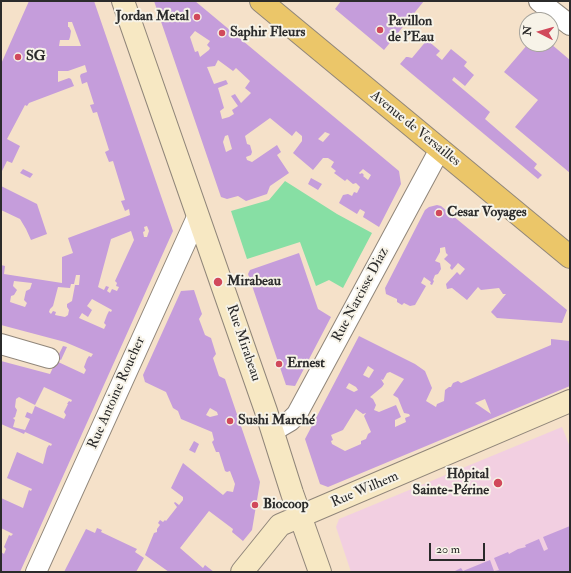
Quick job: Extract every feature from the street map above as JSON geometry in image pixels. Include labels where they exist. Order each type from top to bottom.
[{"type":"main road","name":"Avenue de Versailles","points":[[261,1],[570,257]]},
{"type":"street","name":"Rue Mirabeau","points":[[123,1],[273,432],[320,572]]},
{"type":"street","points":[[539,1],[570,25]]},
{"type":"street","name":"Rue Narcisse Diaz","points":[[273,432],[290,421],[297,414],[440,149]]},
{"type":"street","name":"Rue Antoine Roucher","points":[[36,572],[198,215]]},
{"type":"street","points":[[1,344],[49,358]]},
{"type":"street","name":"Rue Wilhem","points":[[242,572],[280,525],[570,401]]},
{"type":"shaded area","name":"Hôpital Sainte-Périne","points":[[562,427],[570,447],[570,572],[351,572],[336,527],[339,519]]},
{"type":"green space","points":[[285,181],[337,214],[372,233],[343,288],[329,280],[316,286],[300,242],[247,259],[231,211],[269,200]]},
{"type":"building","points":[[29,1],[94,1],[173,231],[20,572],[1,572],[1,552],[4,554],[6,549],[4,547],[9,535],[11,536],[13,534],[1,528],[1,498],[23,508],[29,490],[31,491],[32,489],[7,478],[17,452],[43,464],[47,448],[52,444],[25,432],[24,434],[1,424],[1,361],[50,374],[56,361],[84,374],[86,370],[84,367],[87,359],[93,354],[65,342],[1,325],[1,265],[5,266],[4,274],[62,283],[62,257],[73,253],[68,238],[130,215],[129,209],[125,211],[121,201],[125,200],[113,161],[109,162],[105,152],[109,150],[97,112],[93,113],[90,105],[94,104],[87,82],[82,84],[80,76],[81,74],[87,72],[85,65],[68,71],[58,71],[58,82],[69,78],[74,86],[29,103],[27,106],[25,105],[7,139],[20,146],[12,163],[7,161],[1,171],[1,64]],"holes":[[[68,22],[72,22],[81,46],[59,46],[60,40],[69,40],[71,31],[68,27]],[[147,226],[149,231],[147,237],[144,237],[143,232],[145,231],[144,227]],[[131,231],[134,240],[115,281],[117,283],[116,286],[119,287],[117,291],[112,289],[110,293],[107,291],[109,287],[106,286],[104,290],[98,287],[111,239]],[[76,275],[80,275],[79,285],[75,285],[72,301],[67,304],[69,310],[68,315],[65,317],[55,315],[56,312],[53,311],[51,314],[49,312],[53,306],[58,287],[70,288],[71,284],[74,284]],[[14,281],[32,283],[30,289],[26,291],[24,300],[27,303],[25,307],[10,302],[11,296],[14,295],[17,290],[13,286]],[[92,299],[112,310],[111,312],[109,311],[107,315],[104,323],[106,325],[104,329],[79,318],[82,313],[88,317],[92,310],[87,306]],[[44,387],[72,400],[67,404],[64,412],[66,415],[64,419],[35,406],[32,414],[27,412],[25,417],[30,419],[25,430],[13,427],[15,420],[13,418],[15,417],[17,410],[15,407],[16,399],[19,397],[35,405]]]},
{"type":"building","points":[[154,1],[195,1],[399,171],[401,184],[379,227],[363,217],[365,212],[360,209],[357,214],[339,203],[343,195],[348,194],[352,196],[354,192],[357,193],[360,187],[356,183],[353,184],[347,179],[345,181],[334,173],[336,171],[331,167],[334,162],[328,158],[323,158],[313,170],[293,153],[302,141],[302,136],[296,131],[292,136],[270,118],[245,136],[247,144],[250,145],[252,152],[251,155],[246,157],[247,160],[252,162],[277,145],[281,152],[277,155],[289,173],[270,186],[267,194],[246,201],[238,196],[227,199],[221,197]],"holes":[[[195,31],[210,41],[207,45],[210,48],[209,50],[200,57],[198,51],[195,52],[190,37]],[[218,60],[233,71],[236,68],[250,81],[245,88],[251,93],[241,103],[235,94],[231,96],[238,106],[232,110],[234,114],[222,119],[220,111],[224,108],[218,88],[228,84],[226,80],[214,84],[207,67],[215,66]],[[325,132],[330,134],[323,142],[318,139]],[[228,135],[232,149],[226,152],[223,142],[225,136]],[[363,169],[371,175],[368,180],[362,173],[359,173]]]},
{"type":"building","name":"Pavillon de l'Eau","points":[[341,1],[424,1],[384,50],[335,9]]},
{"type":"building","points":[[427,40],[440,51],[436,55],[442,60],[451,49],[467,62],[464,66],[474,75],[465,86],[454,77],[452,80],[490,112],[485,119],[537,164],[534,168],[542,175],[538,179],[400,64],[406,57],[412,58]]},
{"type":"building","points":[[559,51],[570,60],[570,173],[515,127],[538,100],[504,72],[521,52],[559,52]]},
{"type":"building","points":[[23,169],[33,174],[30,178],[20,173]]},
{"type":"building","points":[[311,178],[322,184],[318,190],[308,184]]},
{"type":"building","points":[[1,186],[37,204],[47,234],[31,240],[20,219],[1,210]]},
{"type":"building","points":[[437,205],[441,206],[567,310],[562,323],[497,318],[491,312],[506,294],[503,294],[499,288],[481,290],[478,287],[467,300],[452,288],[447,289],[446,284],[457,272],[460,275],[465,269],[458,263],[452,270],[450,268],[451,265],[444,259],[448,255],[445,247],[440,248],[440,252],[435,261],[440,263],[441,269],[438,274],[435,275],[432,285],[430,284],[431,282],[424,277],[421,283],[426,286],[415,305],[410,306],[404,303],[402,305],[397,302],[397,299],[386,294],[385,288],[425,210],[429,207]]},
{"type":"building","points":[[299,253],[318,309],[331,317],[295,386],[286,385],[248,274],[250,270]]},
{"type":"building","points":[[194,290],[202,314],[199,319],[205,335],[211,338],[216,354],[213,358],[219,376],[225,379],[260,482],[252,530],[243,541],[232,532],[233,529],[209,511],[180,548],[203,568],[205,565],[214,572],[169,572],[145,555],[154,533],[157,532],[160,525],[158,523],[160,520],[163,522],[165,520],[166,521],[177,507],[174,503],[175,502],[179,505],[183,500],[183,497],[171,488],[183,463],[223,495],[227,491],[233,492],[235,484],[230,471],[225,471],[219,452],[216,452],[212,442],[214,440],[212,432],[181,419],[178,411],[173,408],[166,392],[145,382],[143,375],[181,291]],"holes":[[[210,408],[217,412],[218,415],[210,417],[206,415]]]},
{"type":"building","points":[[359,336],[415,364],[425,371],[432,388],[426,401],[436,407],[437,404],[444,401],[445,390],[451,387],[453,383],[458,381],[461,383],[551,345],[551,339],[570,341],[570,386],[328,487],[320,484],[305,439]],"holes":[[[368,366],[374,370],[369,378],[363,375]],[[390,372],[404,379],[393,395],[398,398],[404,413],[409,414],[410,416],[405,418],[406,422],[395,427],[395,420],[401,417],[396,405],[379,412],[374,410],[376,405],[370,397],[382,387],[384,384],[381,379],[383,380],[387,373]],[[349,383],[358,390],[354,392],[346,388]],[[485,399],[491,414],[475,403]],[[356,409],[363,414],[366,413],[364,416],[371,432],[368,434],[366,439],[361,441],[361,444],[345,451],[332,444],[331,441],[333,440],[331,435],[343,430]]]},
{"type":"building","points":[[63,346],[67,347],[61,360],[57,358]]},
{"type":"building","points":[[194,441],[199,444],[195,453],[189,450]]},
{"type":"building","points":[[570,526],[570,572],[453,572],[461,568],[463,571],[490,560],[494,571],[499,570],[494,558],[526,547],[525,545],[539,539],[544,551],[548,549],[543,537]]},
{"type":"building","points":[[97,528],[102,530],[101,532],[137,549],[135,552],[144,558],[136,572],[64,572],[86,529],[95,533]]},
{"type":"place","name":"Jordan Metal","points":[[197,17]]},
{"type":"place","name":"Pavillon de l'Eau","points":[[380,30]]},
{"type":"place","name":"Saphir Fleurs","points":[[222,33]]},
{"type":"place","name":"SG","points":[[18,57]]},
{"type":"place","name":"Cesar Voyages","points":[[439,213]]},
{"type":"place","name":"Mirabeau","points":[[218,282]]},
{"type":"place","name":"Ernest","points":[[279,364]]},
{"type":"place","name":"Sushi Marché","points":[[230,421]]},
{"type":"place","name":"Hôpital Sainte-Périne","points":[[498,483]]},
{"type":"place","name":"Biocoop","points":[[255,505]]}]
